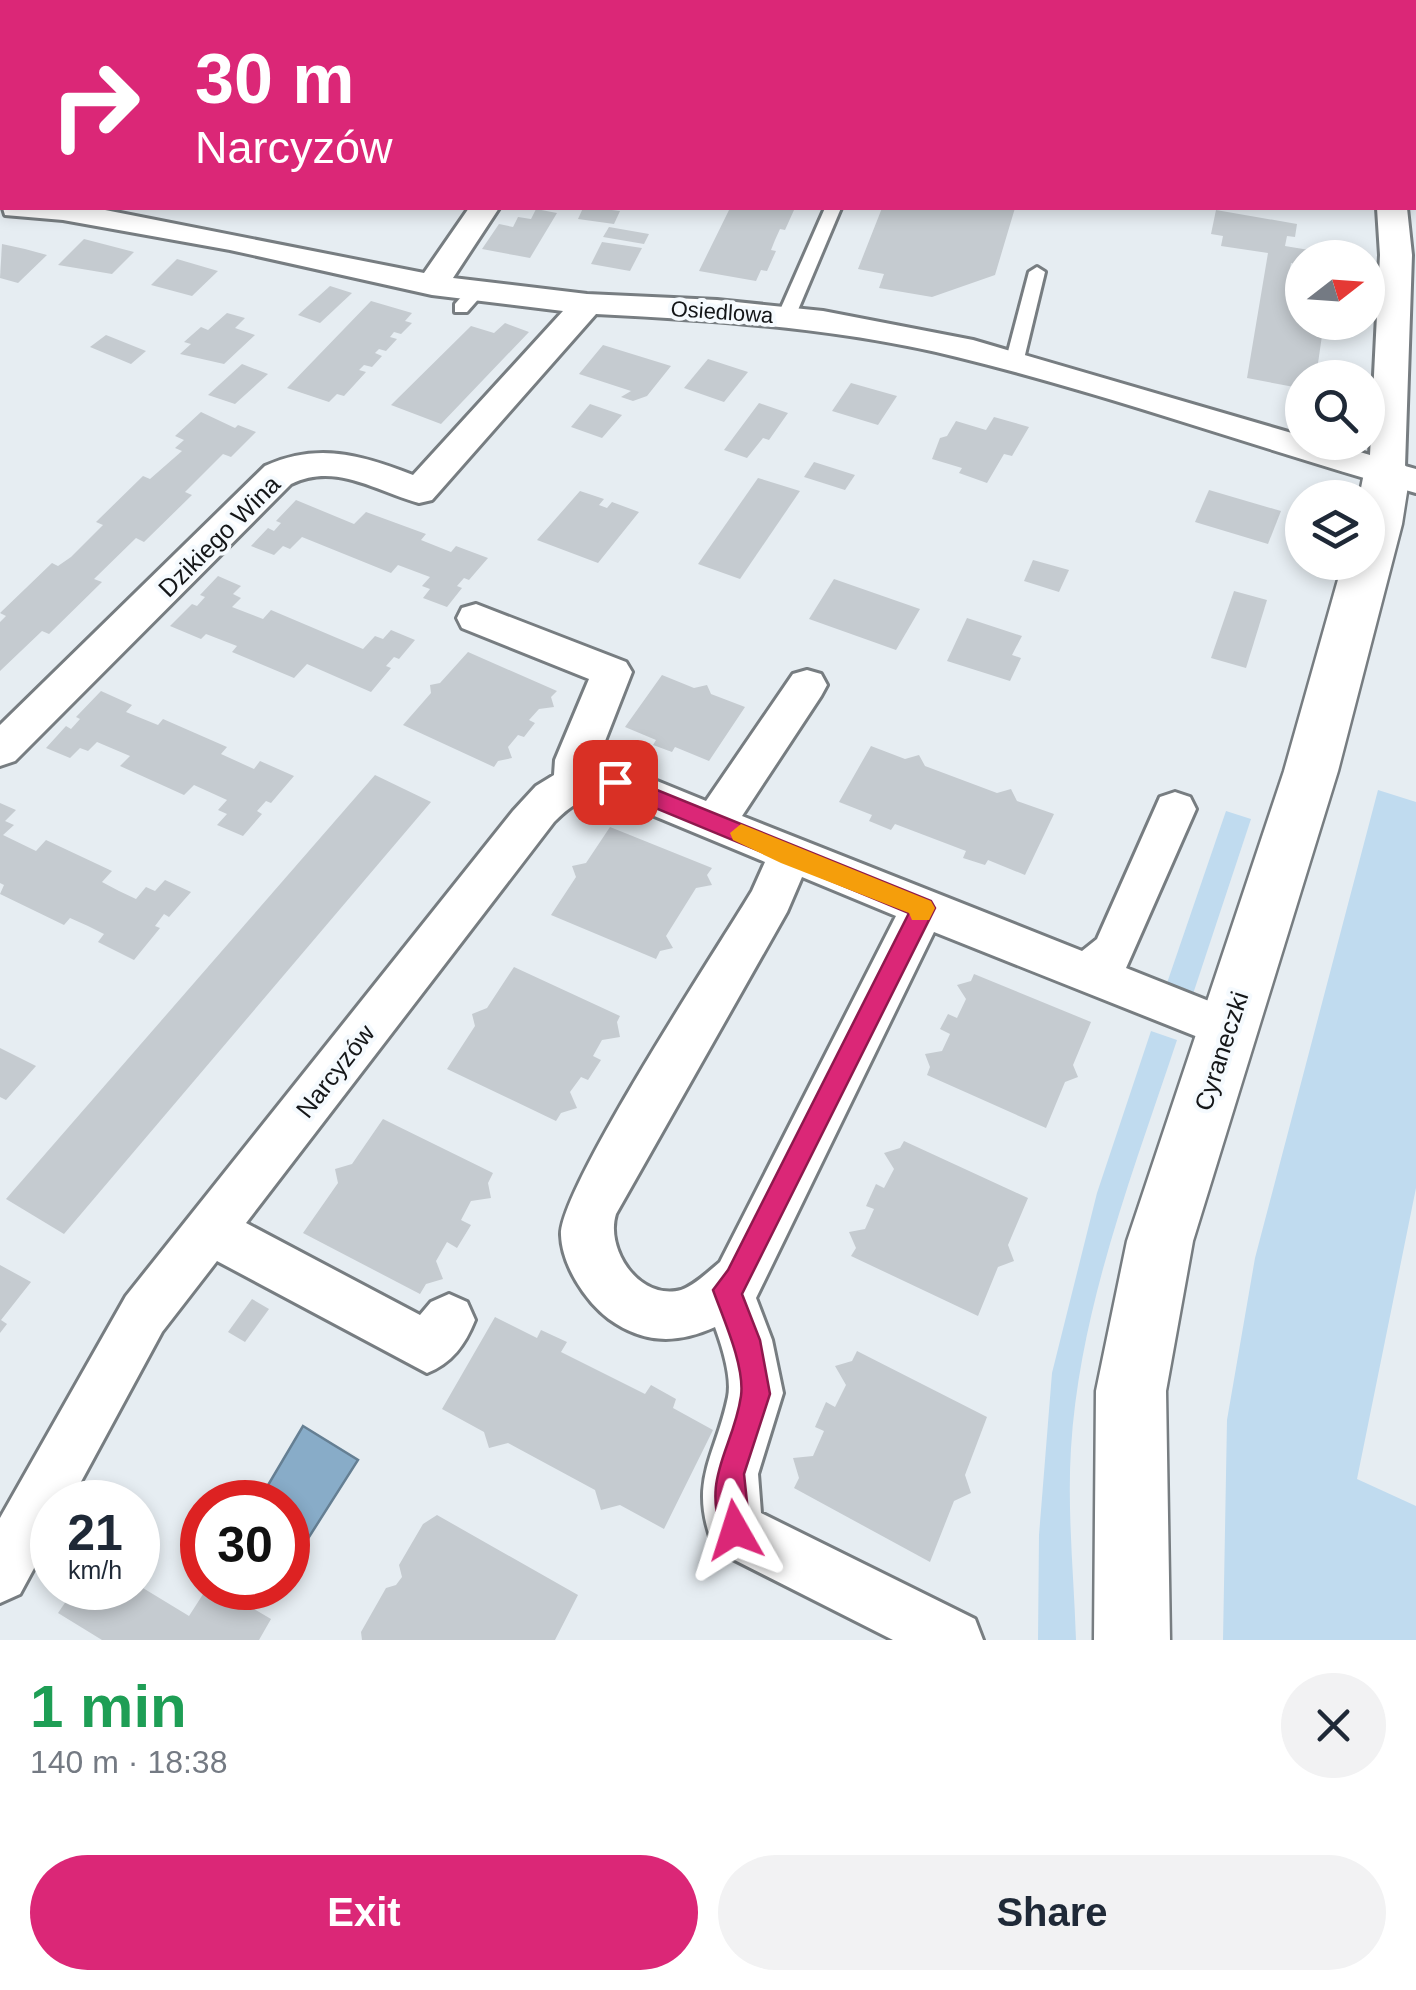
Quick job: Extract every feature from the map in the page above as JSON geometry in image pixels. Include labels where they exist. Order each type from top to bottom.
[{"type":"street","name":"Osiedlowa","points":[[48,210],[230,241],[432,285],[469,300],[786,317],[893,332],[1014,363],[1402,477]]},
{"type":"street","points":[[432,285],[483,210]]},
{"type":"street","points":[[1392,210],[1402,477]]},
{"type":"street","name":"Dzikiego Wina","points":[[0,750],[278,475],[304,463],[328,461],[350,464],[419,492],[587,304]]},
{"type":"street","name":"Cyraneczki","points":[[1132,1640],[1131,1392],[1160,1241],[1311,771],[1378,524],[1402,477]]},
{"type":"street","points":[[476,618],[612,672],[576,760],[574,782],[615,782],[716,821],[789,856],[1228,1030]]},
{"type":"street","points":[[716,821],[808,685]]},
{"type":"street","name":"Narcyzów","points":[[0,1574],[144,1314],[506,852],[560,788],[574,782]]},
{"type":"street","points":[[1086,975],[1114,952],[1175,809]]},
{"type":"street","points":[[789,856],[771,899],[599,1191],[586,1233],[598,1273],[623,1298],[662,1316],[686,1313],[714,1300],[738,1280],[923,908]]},
{"type":"street","points":[[210,1230],[427,1347],[449,1320]]},
{"type":"street","points":[[726,1290],[746,1340],[756,1394],[730,1474],[735,1530],[954,1640]]},
{"type":"lane","points":[[786,317],[832,210]]},
{"type":"lane","points":[[1014,363],[1037,272]]},
{"type":"shaded area","points":[[1378,790],[1416,802],[1416,1188],[1357,1479],[1416,1506],[1416,1640],[1223,1640],[1227,1420],[1255,1258]]},
{"type":"shaded area","points":[[1226,811],[1251,819],[1192,997],[1166,986]]},
{"type":"shaded area","points":[[1151,1031],[1177,1040],[1111,1241],[1076,1395],[1070,1496],[1076,1640],[1038,1640],[1039,1535],[1052,1373],[1097,1193]]},
{"type":"shaded area","points":[[303,1426],[358,1460],[310,1535],[310,1480],[271,1480]]},
{"type":"building","points":[[536,210],[557,213],[530,258],[482,249],[499,224],[513,227],[518,217],[531,219]]},
{"type":"building","points":[[582,210],[620,211],[614,224],[578,219]]},
{"type":"building","points":[[729,210],[794,210],[785,230],[780,229],[775,240],[771,250],[776,251],[767,271],[761,270],[756,281],[699,271]]},
{"type":"building","points":[[881,210],[1014,210],[995,275],[932,297],[879,288],[884,274],[858,269]]},
{"type":"building","points":[[1216,210],[1297,224],[1295,237],[1287,236],[1285,240],[1285,340],[1321,340],[1318,360],[1285,360],[1285,385],[1247,378],[1268,253],[1221,246],[1223,236],[1211,234]]},
{"type":"building","points":[[609,227],[649,234],[644,244],[603,237]]},
{"type":"building","points":[[84,239],[134,252],[112,274],[58,265]]},
{"type":"building","points":[[602,242],[642,248],[630,271],[591,264]]},
{"type":"building","points":[[2,244],[47,255],[18,283],[0,278]]},
{"type":"building","points":[[177,259],[218,271],[192,296],[151,285]]},
{"type":"building","points":[[330,286],[352,293],[320,323],[298,315]]},
{"type":"building","points":[[371,301],[412,313],[405,321],[412,323],[401,334],[394,332],[390,337],[397,339],[386,351],[379,349],[375,353],[382,356],[372,367],[364,365],[359,370],[366,372],[344,396],[337,394],[329,402],[287,388]]},
{"type":"building","points":[[227,313],[245,318],[235,328],[255,335],[224,364],[180,354],[191,344],[184,342],[201,327],[208,330]]},
{"type":"building","points":[[505,323],[529,332],[441,424],[391,405],[471,326],[494,333]]},
{"type":"building","points":[[106,335],[146,351],[131,364],[90,347]]},
{"type":"building","points":[[603,345],[671,366],[647,396],[633,401],[621,397],[631,391],[579,374]]},
{"type":"building","points":[[708,359],[748,372],[724,402],[684,388]]},
{"type":"building","points":[[242,364],[268,374],[235,404],[208,395]]},
{"type":"building","points":[[851,383],[897,396],[878,425],[832,411]]},
{"type":"building","points":[[759,403],[788,413],[769,440],[763,438],[747,458],[724,450]]},
{"type":"building","points":[[590,404],[622,415],[602,438],[571,427]]},
{"type":"building","points":[[201,412],[235,428],[238,425],[256,432],[231,457],[223,454],[185,492],[192,495],[144,542],[136,538],[94,579],[102,582],[49,634],[42,631],[0,671],[0,622],[6,616],[0,613],[52,563],[58,566],[71,557],[103,525],[96,522],[143,476],[150,479],[182,451],[175,448],[184,440],[175,436]]},
{"type":"building","points":[[994,417],[1029,427],[1012,456],[1004,454],[987,483],[959,473],[962,468],[932,459],[940,438],[947,436],[956,421],[986,430]]},
{"type":"building","points":[[814,462],[855,475],[845,490],[804,477]]},
{"type":"building","points":[[758,478],[800,491],[740,579],[698,564]]},
{"type":"building","points":[[1209,490],[1281,511],[1268,544],[1195,522]]},
{"type":"building","points":[[580,491],[604,499],[599,505],[607,508],[612,502],[639,512],[598,563],[537,540]]},
{"type":"building","points":[[296,500],[354,524],[366,512],[426,534],[421,540],[451,552],[456,546],[488,558],[469,580],[464,578],[457,586],[462,588],[447,607],[423,598],[430,589],[422,586],[430,577],[398,565],[391,573],[302,537],[290,549],[283,546],[274,555],[251,546],[268,528],[274,531],[281,523],[276,521]]},
{"type":"building","points":[[1033,560],[1069,570],[1059,592],[1024,581]]},
{"type":"building","points":[[218,576],[241,586],[233,594],[241,598],[232,607],[263,619],[271,610],[363,649],[375,636],[383,639],[391,630],[415,640],[399,659],[394,657],[386,666],[391,668],[371,692],[307,664],[294,678],[232,652],[237,646],[206,634],[201,639],[170,626],[192,604],[197,606],[205,597],[200,595]]},
{"type":"building","points":[[834,579],[920,609],[896,650],[809,619]]},
{"type":"building","points":[[1234,591],[1267,600],[1246,668],[1211,658]]},
{"type":"building","points":[[967,618],[1022,636],[1012,655],[1021,658],[1010,681],[947,661]]},
{"type":"building","points":[[468,652],[557,691],[551,697],[554,707],[539,709],[529,720],[535,723],[524,737],[518,735],[508,747],[512,758],[498,761],[494,767],[403,725],[431,693],[430,685],[440,683]]},
{"type":"building","points":[[662,675],[694,688],[707,685],[711,694],[745,707],[709,761],[675,747],[672,752],[653,745],[656,740],[625,727]]},
{"type":"building","points":[[101,691],[132,705],[126,712],[158,725],[163,719],[227,747],[221,754],[254,769],[260,761],[294,776],[271,803],[266,801],[257,811],[262,814],[243,836],[217,825],[227,814],[218,810],[227,800],[194,785],[184,795],[120,766],[130,756],[97,742],[88,751],[80,748],[70,758],[46,748],[66,726],[71,729],[80,719],[76,717]]},
{"type":"building","points":[[871,746],[905,759],[919,755],[925,766],[997,793],[1011,789],[1017,801],[1054,814],[1025,875],[988,860],[985,865],[963,858],[966,851],[895,824],[891,830],[869,821],[872,815],[839,802]]},
{"type":"building","points":[[375,775],[431,802],[64,1234],[6,1199]]},
{"type":"building","points":[[0,803],[16,810],[5,821],[14,825],[3,835],[36,851],[46,840],[112,871],[102,882],[136,899],[146,887],[155,891],[165,880],[191,892],[169,917],[164,914],[155,926],[160,928],[134,960],[98,942],[104,934],[88,926],[70,918],[64,925],[0,894],[4,885],[0,883]]},
{"type":"building","points":[[610,827],[712,868],[707,875],[712,885],[696,888],[666,936],[673,948],[660,951],[656,959],[551,915],[576,877],[572,866],[586,863]]},
{"type":"building","points":[[514,967],[620,1016],[620,1037],[602,1040],[593,1056],[601,1060],[588,1080],[581,1077],[570,1092],[577,1108],[561,1113],[556,1121],[447,1069],[475,1026],[472,1014],[487,1008]]},
{"type":"building","points":[[974,974],[1091,1022],[1073,1065],[1078,1077],[1065,1082],[1046,1128],[927,1075],[930,1067],[925,1054],[942,1051],[950,1034],[940,1029],[948,1014],[957,1018],[966,999],[957,985],[971,981]]},
{"type":"building","points":[[0,1048],[36,1066],[6,1100],[0,1097]]},
{"type":"building","points":[[383,1119],[493,1173],[488,1183],[491,1198],[471,1201],[461,1220],[471,1225],[457,1248],[447,1242],[436,1261],[443,1279],[426,1284],[420,1294],[303,1233],[338,1183],[335,1169],[352,1164]]},
{"type":"building","points":[[904,1141],[1028,1198],[1008,1245],[1014,1261],[998,1267],[978,1316],[851,1256],[856,1248],[849,1232],[865,1229],[874,1209],[866,1206],[876,1184],[884,1188],[894,1169],[884,1153],[900,1148]]},
{"type":"building","points":[[0,1265],[31,1282],[1,1320],[7,1324],[0,1333]]},
{"type":"building","points":[[252,1299],[269,1309],[245,1342],[228,1332]]},
{"type":"building","points":[[495,1317],[537,1338],[541,1330],[567,1342],[561,1352],[645,1394],[651,1385],[676,1399],[673,1408],[713,1430],[664,1529],[620,1505],[601,1510],[595,1490],[508,1443],[489,1448],[484,1432],[442,1409]]},
{"type":"building","points":[[857,1351],[987,1417],[965,1475],[971,1493],[954,1501],[930,1562],[794,1488],[799,1478],[793,1458],[813,1456],[824,1431],[815,1427],[826,1402],[835,1407],[846,1385],[835,1366],[852,1361]]},
{"type":"building","points":[[437,1515],[578,1595],[555,1640],[362,1640],[361,1632],[386,1588],[396,1585],[402,1577],[399,1565],[423,1524]]},
{"type":"building","points":[[160,1598],[189,1616],[193,1610],[256,1610],[271,1619],[259,1640],[102,1640],[58,1613],[160,1610]]},
{"type":"slow traffic","points":[[741,833],[923,908],[920,913]]},
{"type":"route","points":[[615,782],[923,908],[738,1280],[726,1290],[746,1340],[756,1394],[730,1474],[735,1530]]}]
